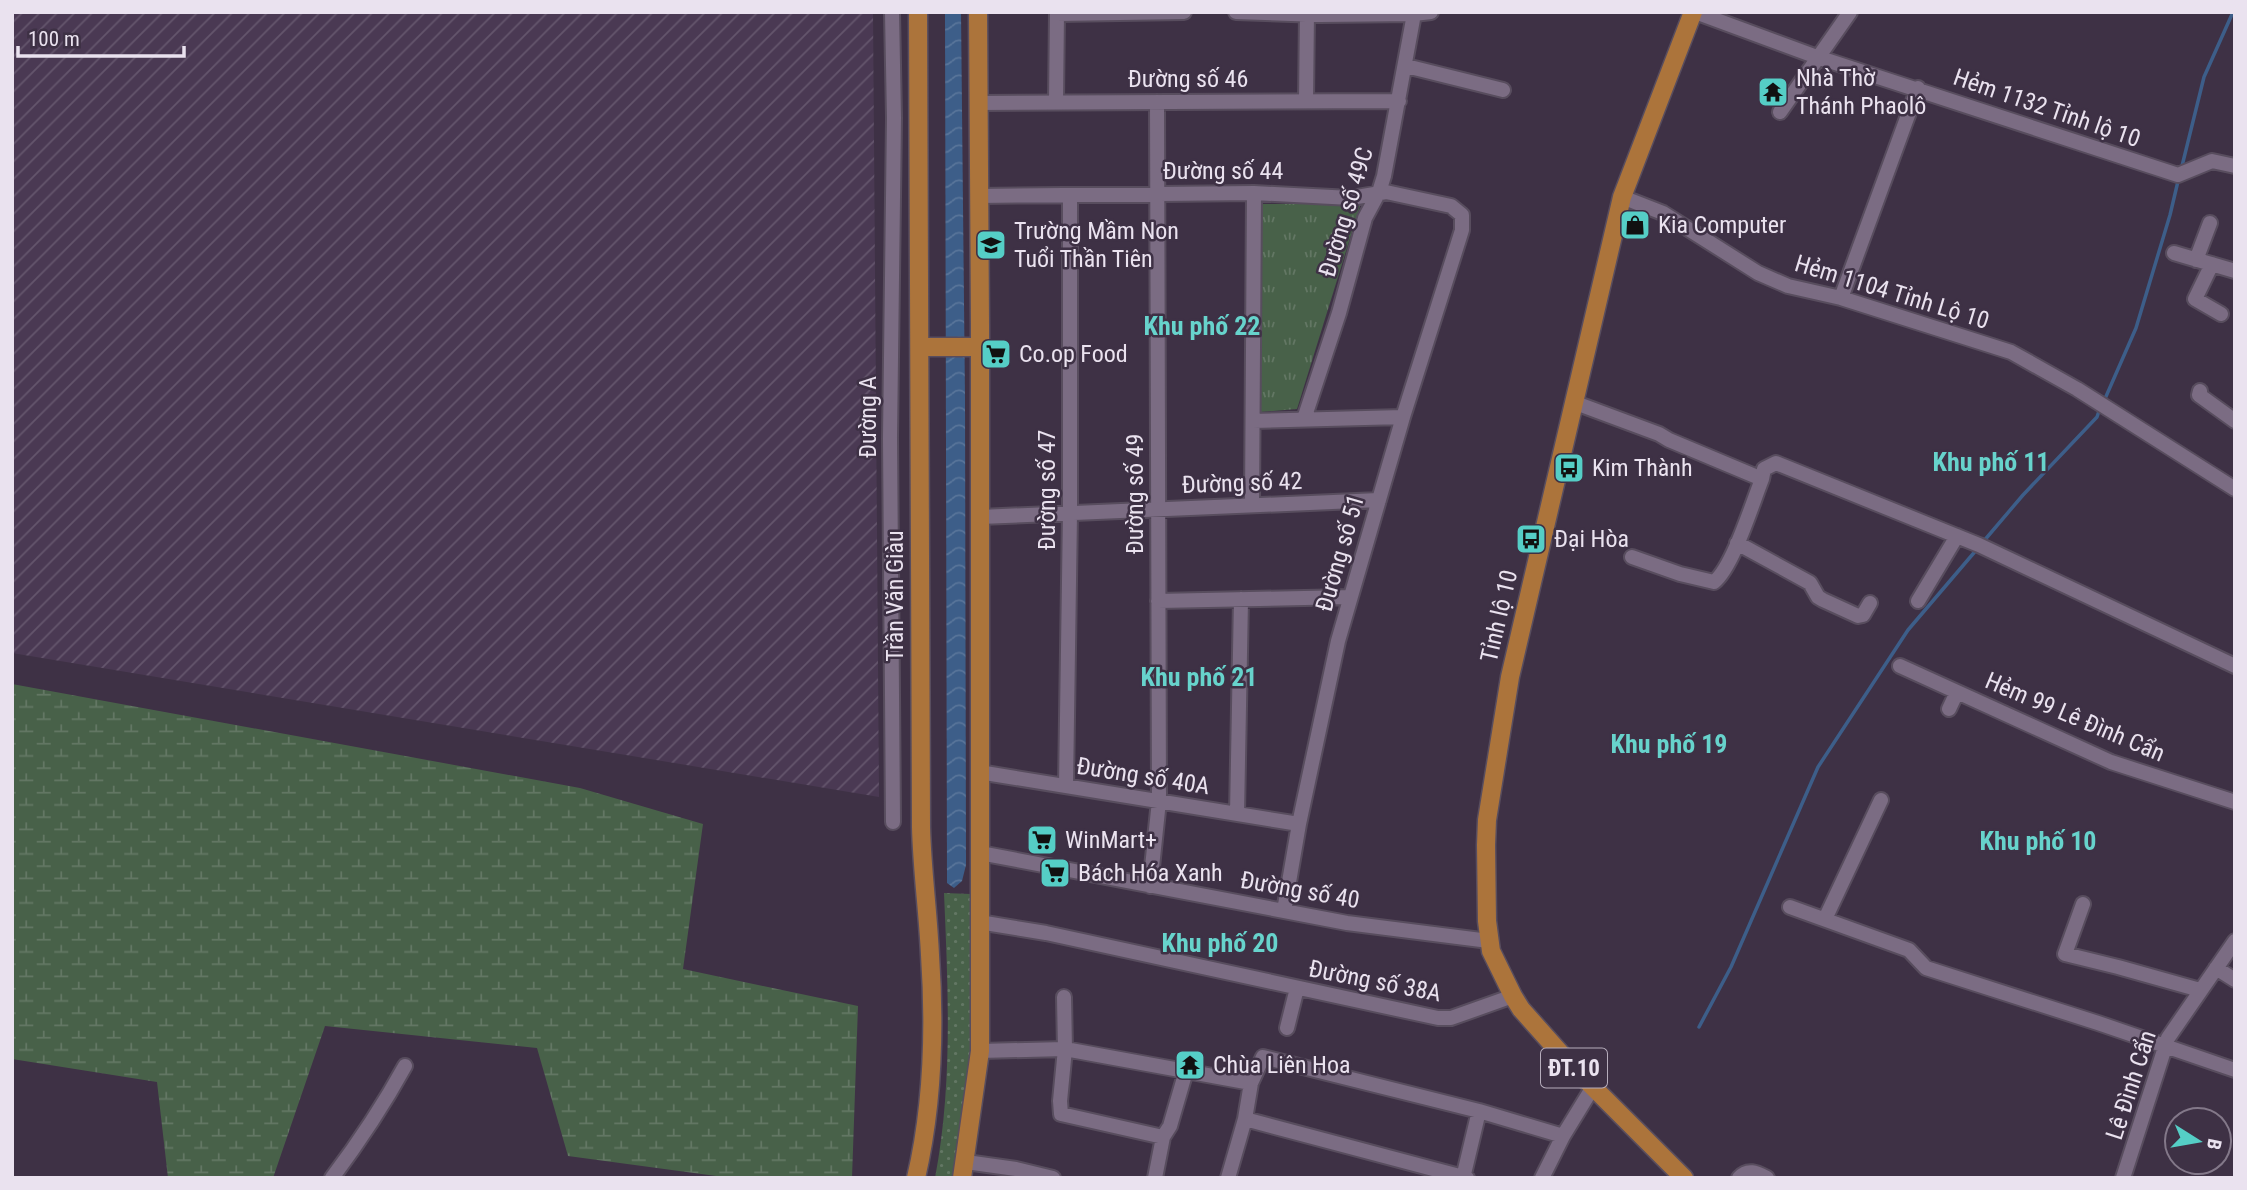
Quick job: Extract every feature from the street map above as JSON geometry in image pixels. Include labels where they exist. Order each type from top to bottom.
[{"type":"main road","name":"Trần Văn Giàu","points":[[916,1178],[931,1085],[932,1035],[930,954],[921,827],[918,438],[925,347],[918,12]]},
{"type":"main road","points":[[964,1170],[980,1051],[980,516],[974,347],[978,196],[978,12]]},
{"type":"main road","name":"Tỉnh lộ 10","points":[[1684,1178],[1593,1087],[1521,1009],[1494,958],[1489,941],[1486,883],[1487,820],[1510,677],[1573,402],[1622,197],[1694,12]]},
{"type":"main road","points":[[925,347],[974,347]]},
{"type":"street","name":"Đường A","points":[[892,12],[894,118],[890,438],[893,822]]},
{"type":"street","points":[[1056,103],[1057,13],[1184,12]]},
{"type":"street","points":[[1236,12],[1431,12]]},
{"type":"street","name":"Hẻm 1132 Tỉnh lộ 10","points":[[1694,12],[1817,57],[2145,166],[2178,175],[2212,161],[2235,166]]},
{"type":"street","points":[[1780,112],[1850,12]]},
{"type":"street","points":[[1306,102],[1307,13]]},
{"type":"street","name":"Đường số 49C","points":[[1304,419],[1339,313],[1365,218],[1384,176],[1414,14]]},
{"type":"street","points":[[1406,66],[1503,90]]},
{"type":"street","points":[[1841,298],[1918,89]]},
{"type":"street","name":"Đường số 49","points":[[1150,886],[1159,802],[1157,102]]},
{"type":"street","name":"Đường số 46","points":[[978,103],[1399,102]]},
{"type":"street","name":"Đường số 44","points":[[978,196],[1254,193],[1351,198],[1379,192],[1451,206],[1461,215]]},
{"type":"street","points":[[1252,505],[1254,193]]},
{"type":"street","name":"Đường số 47","points":[[1066,786],[1070,513],[1070,195]]},
{"type":"street","name":"Hẻm 1104 Tỉnh Lộ 10","points":[[1622,197],[1663,213],[1758,273],[1788,286],[1841,298],[2011,352],[2077,389],[2235,489]]},
{"type":"street","name":"Đường số 51","points":[[1284,911],[1299,824],[1338,641],[1403,417],[1462,230],[1461,215]]},
{"type":"street","points":[[2196,260],[2210,223]]},
{"type":"street","points":[[2174,253],[2235,271]]},
{"type":"street","points":[[2212,264],[2195,299],[2221,314]]},
{"type":"street","points":[[2200,391],[2199,395],[2206,401],[2235,421]]},
{"type":"street","points":[[1573,402],[1659,434],[1762,479]]},
{"type":"street","points":[[1253,421],[1403,417]]},
{"type":"street","points":[[1632,557],[1714,583],[1737,543],[1764,469],[1776,463],[1997,553],[2235,666]]},
{"type":"street","name":"Đường số 42","points":[[980,516],[1379,500]]},
{"type":"street","points":[[1918,601],[1963,539]]},
{"type":"street","points":[[1737,543],[1810,583],[1818,597],[1840,609],[1858,616],[1863,615],[1870,603]]},
{"type":"street","points":[[1158,601],[1350,597]]},
{"type":"street","points":[[1237,814],[1241,599]]},
{"type":"street","name":"Hẻm 99 Lê Đình Cẩn","points":[[1900,666],[2110,762],[2235,802]]},
{"type":"street","points":[[1950,709],[1957,692]]},
{"type":"street","name":"Đường số 40A","points":[[979,772],[1299,824]]},
{"type":"street","points":[[1825,919],[1881,800]]},
{"type":"street","name":"Đường số 40","points":[[979,853],[1347,923],[1489,941]]},
{"type":"street","points":[[2083,904],[2065,954],[2200,989]]},
{"type":"street","points":[[1790,907],[1909,950],[1926,968],[2235,1070]]},
{"type":"street","name":"Đường số 38A","points":[[979,922],[1046,933],[1445,1019],[1513,996]]},
{"type":"street","name":"Lê Đình Cẩn","points":[[2123,1178],[2165,1045],[2176,1023],[2235,941]]},
{"type":"street","points":[[2216,968],[2235,980]]},
{"type":"street","points":[[1287,1028],[1297,988]]},
{"type":"street","points":[[1064,996],[1066,1049],[1061,1114],[1163,1137]]},
{"type":"street","points":[[980,1051],[1066,1049],[1251,1083]]},
{"type":"street","points":[[1228,1178],[1245,1119],[1251,1083],[1263,1058],[1479,1111],[1563,1136]]},
{"type":"street","points":[[332,1178],[371,1124],[405,1066]]},
{"type":"street","points":[[1155,1178],[1163,1137],[1170,1126],[1185,1071]]},
{"type":"street","points":[[1542,1178],[1563,1136],[1593,1087]]},
{"type":"street","points":[[1245,1119],[1464,1177],[1479,1111]]},
{"type":"street","points":[[964,1170],[1016,1169],[1053,1178]]},
{"type":"street","points":[[1739,1178],[1747,1172],[1767,1178]]},
{"type":"shaded area","points":[[12,12],[873,12],[879,797],[12,653]]},
{"type":"green space","points":[[1361,203],[1297,409],[1260,412],[1262,204]]},
{"type":"green space","points":[[12,684],[580,788],[703,824],[683,969],[858,1006],[852,1178],[731,1178],[568,1156],[537,1048],[325,1026],[273,1178],[168,1178],[157,1082],[12,1059]]},
{"type":"green space","points":[[944,893],[971,894],[973,1011],[969,1091],[957,1178],[935,1178],[947,1072],[948,1000]]},
{"type":"water","points":[[945,12],[961,12],[965,399],[966,865],[962,881],[954,888],[947,883]]},
{"type":"waterway","points":[[2181,170],[2204,77],[2233,12]]},
{"type":"waterway","points":[[2104,401],[2136,328],[2179,177]]},
{"type":"waterway","points":[[1983,542],[2023,495],[2097,417],[2100,408]]},
{"type":"waterway","points":[[1699,1027],[1731,967],[1818,767],[1908,630],[1978,548]]},
{"type":"place","name":"Nhà Thờ Thánh Phaolô","points":[[1773,92]]},
{"type":"place","name":"Kia Computer","points":[[1635,225]]},
{"type":"place","name":"Trường Mầm Non Tuổi Thần Tiên","points":[[991,245]]},
{"type":"place","name":"Co.op Food","points":[[996,354]]},
{"type":"place","name":"Kim Thành","points":[[1569,468]]},
{"type":"place","name":"Đại Hòa","points":[[1531,539]]},
{"type":"place","name":"WinMart+","points":[[1042,840]]},
{"type":"place","name":"Bách Hóa Xanh","points":[[1055,873]]},
{"type":"place","name":"Chùa Liên Hoa","points":[[1190,1065]]},
{"type":"district","name":"Khu phố 22","points":[[1202,326]]},
{"type":"district","name":"Khu phố 11","points":[[1991,462]]},
{"type":"district","name":"Khu phố 21","points":[[1199,677]]},
{"type":"district","name":"Khu phố 19","points":[[1669,744]]},
{"type":"district","name":"Khu phố 10","points":[[2038,841]]},
{"type":"district","name":"Khu phố 20","points":[[1220,943]]}]
